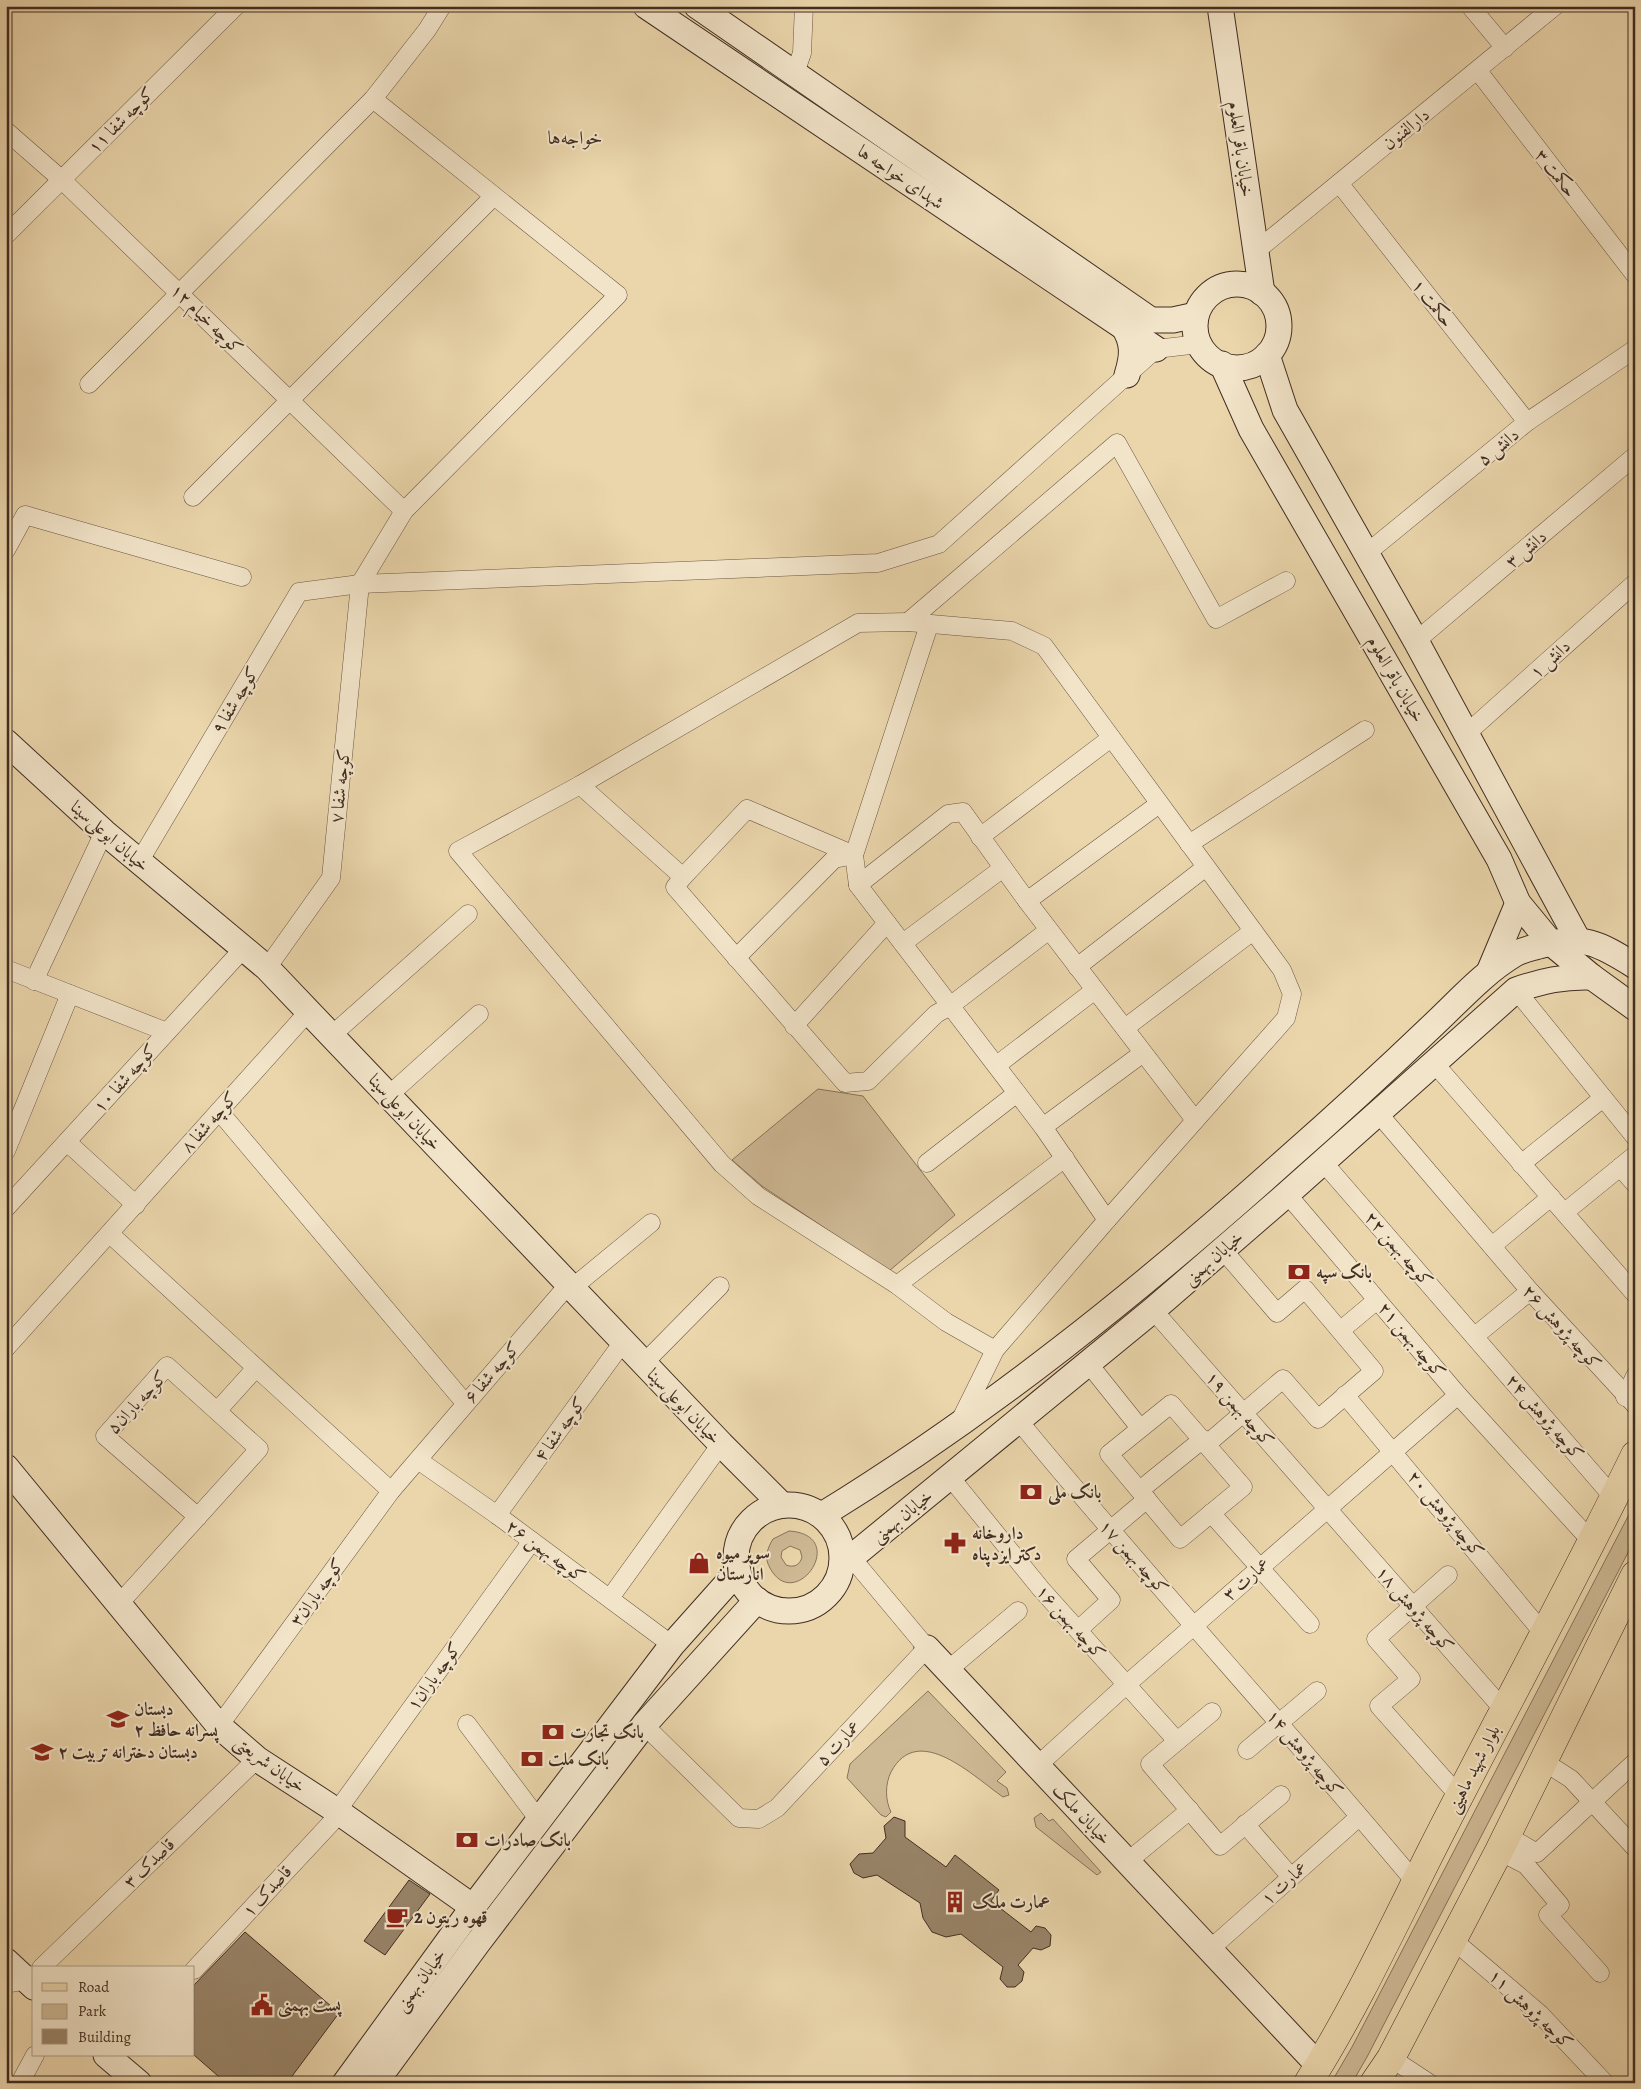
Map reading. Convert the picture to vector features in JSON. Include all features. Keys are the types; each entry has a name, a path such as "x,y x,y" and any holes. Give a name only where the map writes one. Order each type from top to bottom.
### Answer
{"main road":[{"name":"بلوار شهید ماهینی","path":"1314,2074 1357,1999 1503,1709 1592,1542 1635,1455"},
{"path":"1374,2083 1390,2058 1503,1843 1635,1575"}],"street":[{"name":"کوچه شفا ۱۱","path":"6,235 236,6"},
{"path":"89,384 181,294 373,99 427,30 442,6"},
{"name":"شهدای خواجه ها","path":"646,6 1156,349"},
{"name":"شهدای خواجه ها","path":"697,6 1151,320 1173,320 1196,314"},
{"path":"795,73 802,53 804,6"},
{"path":"1470,6 1505,48"},
{"name":"دارالفنون","path":"1256,251 1555,6"},
{"name":"خیابان باقر العلوم","path":"1217,9 1262,292"},
{"name":"حکمت ۳","path":"1478,71 1635,274"},
{"path":"360,584 404,511 618,295 373,99"},
{"name":"کوچه خیام ۱۲","path":"6,131 61,179 404,511"},
{"name":"حکمت ۱","path":"1339,184 1527,422"},
{"path":"193,497 494,196"},
{"path":"1237,284 1250,286 1262,292 1272,303 1277,316 1278,330 1275,344 1267,355 1255,364 1242,368 1222,364 1204,353 1199,344 1195,328 1196,314 1202,302 1211,293 1224,286 1237,284"},
{"path":"1123,326 1131,339 1132,351 1127,375"},
{"path":"360,584 878,563 939,544 1156,349 1199,344"},
{"name":"دانش ۵","path":"1367,553 1527,422 1635,349"},
{"name":"خیابان باقر العلوم","path":"1267,355 1285,410 1416,641 1578,940"},
{"name":"خیابان باقر العلوم","path":"1222,364 1251,429 1499,859 1518,903 1551,943 1592,977 1635,1008"},
{"path":"908,622 1117,443 1216,619 1286,581"},
{"name":"دانش ۳","path":"1416,641 1635,456"},
{"path":"6,550 25,515 242,577"},
{"name":"دانش ۱","path":"1466,734 1635,583"},
{"name":"کوچه شفا ۹","path":"139,862 299,592 360,584"},
{"name":"کوچه شفا ۷","path":"266,968 331,878 360,584"},
{"path":"957,1426 995,1350 1286,1018 1292,994 1282,970 1044,646 1012,631 908,622 858,623 580,785 458,851 722,1164 758,1196 897,1285 946,1322 995,1350"},
{"path":"929,625 854,855 858,885 1018,1093 1107,1220"},
{"path":"1189,844 1365,730"},
{"path":"980,836 1112,738"},
{"name":"خیابان ابوعلی‌سینا","path":"6,742 104,832 266,968 332,1035 570,1287 782,1505"},
{"path":"580,785 683,877"},
{"path":"1027,901 1159,804"},
{"path":"854,855 747,809 675,887 845,1083 868,1081 936,1014 950,1006 1049,930"},
{"path":"858,885 948,814 964,812 1027,901 1195,1120"},
{"path":"34,981 104,832"},
{"path":"736,958 834,859 854,855"},
{"path":"1077,967 1206,867"},
{"path":"903,943 1003,868"},
{"path":"1488,974 1518,903"},
{"path":"332,1035 468,914"},
{"path":"794,1026 887,923"},
{"path":"1125,1028 1253,932"},
{"path":"1578,940 1587,940 1610,950 1635,966"},
{"name":"خیابان بهمنی","path":"822,1515 874,1484 957,1426 1143,1285 1360,1094 1488,974 1516,953 1551,943 1578,940"},
{"name":"کوچه شفا ۱۰","path":"6,1208 243,949"},
{"path":"6,969 167,1032"},
{"name":"خیابان بهمنی","path":"846,1561 1153,1310 1287,1194 1516,990 1539,982 1568,976 1592,977"},
{"path":"997,1066 1095,990"},
{"path":"1516,990 1635,1137"},
{"path":"6,1151 70,994"},
{"name":"کوچه شفا ۸","path":"6,1348 309,1011"},
{"path":"389,1095 480,1014"},
{"path":"1043,1127 1143,1053"},
{"path":"1434,1063 1635,1294"},
{"path":"928,1163 1018,1093"},
{"path":"1521,1164 1603,1098"},
{"path":"220,1111 465,1403"},
{"name":"کوچه پژوهش ۲۶","path":"1378,1113 1530,1292 1630,1401"},
{"path":"67,1142 136,1205"},
{"path":"1565,1212 1635,1155"},
{"path":"897,1285 1065,1158"},
{"name":"کوچه بهمن ۲۲","path":"1323,1162 1475,1336"},
{"path":"1620,1167 1635,1184"},
{"name":"کوچه بهمن ۲۱","path":"1287,1194 1458,1395 1592,1542"},
{"path":"1492,1246 1551,1197"},
{"name":"کوچه شفا ۶","path":"418,1460 465,1403 570,1287 651,1223"},
{"path":"110,1234 255,1369 391,1491"},
{"path":"1078,1630 1111,1600 1076,1560 1143,1495 1283,1379 1318,1419 1374,1371 1305,1289 1277,1313 1223,1250"},
{"path":"644,1363 720,1286"},
{"path":"1475,1336 1530,1292"},
{"path":"1340,1330 1378,1300"},
{"name":"کوچه بهمن ۱۹","path":"1153,1310 1327,1509"},
{"name":"کوچه پژوهش ۲۴","path":"1475,1336 1614,1498"},
{"name":"کوچه شفا ۴","path":"497,1515 623,1342"},
{"path":"1088,1363 1140,1428"},
{"name":"کوچه باران۵","path":"118,1606 198,1517 259,1449 167,1366 105,1436 198,1517"},
{"path":"218,1410 255,1369"},
{"path":"1630,1401 1635,1376"},
{"name":"کوچه پژوهش ۲۰","path":"1345,1395 1393,1450 1544,1634"},
{"name":"عمارت ۳","path":"1037,1766 1195,1624 1458,1395"},
{"path":"1171,1404 1205,1442 1243,1487 1180,1539 1109,1454 1171,1404"},
{"name":"کوچه بهمن ۱۷","path":"1018,1420 1109,1530 1195,1624"},
{"path":"610,1598 721,1444"},
{"name":"کوچه بهمن ۲۶","path":"418,1460 497,1515 672,1645"},
{"name":"کوچه باران۳","path":"219,1726 391,1491 418,1460"},
{"name":"خیابان شریعتی","path":"6,1467 118,1606 219,1726 257,1759 337,1811 473,1907"},
{"name":"کوچه بهمن ۱۶","path":"950,1477 1040,1589 1177,1741"},
{"path":"782,1505 798,1506 822,1515 836,1533 846,1561 828,1593 816,1604 802,1609 786,1611 770,1608 757,1600 748,1592 738,1571 736,1557 738,1542 745,1528 755,1517 768,1509 782,1505"},
{"name":"کوچه پژوهش ۱۸","path":"1327,1509 1503,1709"},
{"path":"1211,1513 1310,1624"},
{"name":"کوچه باران۱","path":"337,1811 532,1541"},
{"name":"خیابان ملک","path":"846,1561 886,1599 927,1648 1209,1950 1314,2074"},
{"name":"خیابان بهمنی","path":"345,2083 473,1907 672,1645 738,1571"},
{"path":"1448,1575 1376,1639 1411,1679 1379,1706 1459,1796"},
{"name":"خیابان بهمنی","path":"375,2083 477,1944 644,1725 757,1600"},
{"path":"948,1670 1018,1611"},
{"name":"کوچه پژوهش ۱۴","path":"1195,1624 1415,1882"},
{"name":"عمارت ۵","path":"644,1725 739,1818 759,1819 777,1808 927,1648"},
{"path":"1247,1750 1317,1691"},
{"path":"1212,1712 1150,1764 1220,1846 1281,1795"},
{"path":"467,1724 539,1820"},
{"name":"قاصدک ۳","path":"42,1966 257,1759"},
{"path":"1543,1761 1571,1778 1635,1848"},
{"path":"1532,1859 1592,1800 1635,1762"},
{"path":"1127,1862 1190,1810"},
{"name":"قاصدک ۱","path":"195,1969 331,1824 337,1811"},
{"name":"عمارت ۱","path":"1209,1950 1359,1817"},
{"path":"1245,1824 1291,1877"},
{"path":"1503,1843 1532,1859 1560,1905 1548,1915 1600,1973"},
{"name":"کوچه پژوهش ۱۱","path":"1453,1940 1540,2014 1605,2083"},
{"path":"6,1961 28,1979"},
{"path":"20,2083 34,2056"},
{"path":"110,2056 139,2083"},
{"path":"1390,2058 1429,2083"}],"green space":[{"path":"818,1089 863,1096 955,1215 889,1271 762,1186 732,1160"},
{"path":"1635,1503 1635,1539 1367,2057 1352,2083 1331,2083 1352,2047"},
{"path":"789,1531 807,1536 816,1545 817,1557 812,1569 803,1578 792,1583 781,1580 770,1568 767,1554 773,1539","holes":["790,1546 800,1550 802,1557 798,1564 794,1566 786,1565 781,1557 782,1551"]},
{"path":"928,1691 1006,1772 997,1781 1007,1788 1009,1795 1003,1797 977,1777 946,1758 931,1752 916,1752 902,1758 891,1772 886,1792 891,1812 886,1817 881,1815 847,1778 850,1764"},
{"path":"1041,1813 1049,1821 1053,1819 1101,1872 1097,1875 1036,1827 1034,1818"}],"building":[{"name":"عمارت ملک","path":"894,1817 905,1821 905,1837 946,1867 955,1855 999,1890 991,1901 1031,1932 1036,1926 1045,1928 1051,1935 1050,1946 1041,1950 1033,1948 1018,1965 1024,1972 1022,1981 1015,1987 1007,1987 1000,1979 1003,1967 961,1934 946,1937 932,1932 923,1918 920,1903 877,1875 863,1878 854,1873 850,1864 859,1854 873,1853 886,1838 884,1826"},
{"name":"قهوه ریتون 2","path":"409,1880 430,1894 385,1955 364,1941"},
{"name":"پست بهمنی","path":"245,1932 339,2013 287,2083 226,2083 195,2056 195,1984"}],"place":[{"name":"بانک سپه","path":"1299,1272"},
{"name":"بانک ملی","path":"1031,1492"},
{"name":"داروخانه دکتر ایزدپناه","path":"955,1543"},
{"name":"سوپر میوه انارستان","path":"699,1563"},
{"name":"دبستان پسرانه حافظ ۲","path":"118,1719"},
{"name":"بانک تجارت","path":"553,1732"},
{"name":"دبستان دخترانه تربیت ۲","path":"42,1752"},
{"name":"بانک ملت","path":"532,1759"},
{"name":"بانک صادرات","path":"467,1840"},
{"name":"عمارت ملک","path":"955,1902"},
{"name":"قهوه ریتون 2","path":"397,1917"},
{"name":"پست بهمنی","path":"262,2005"}],"district":[{"name":"خواجه‌ها","path":"575,138"}]}
